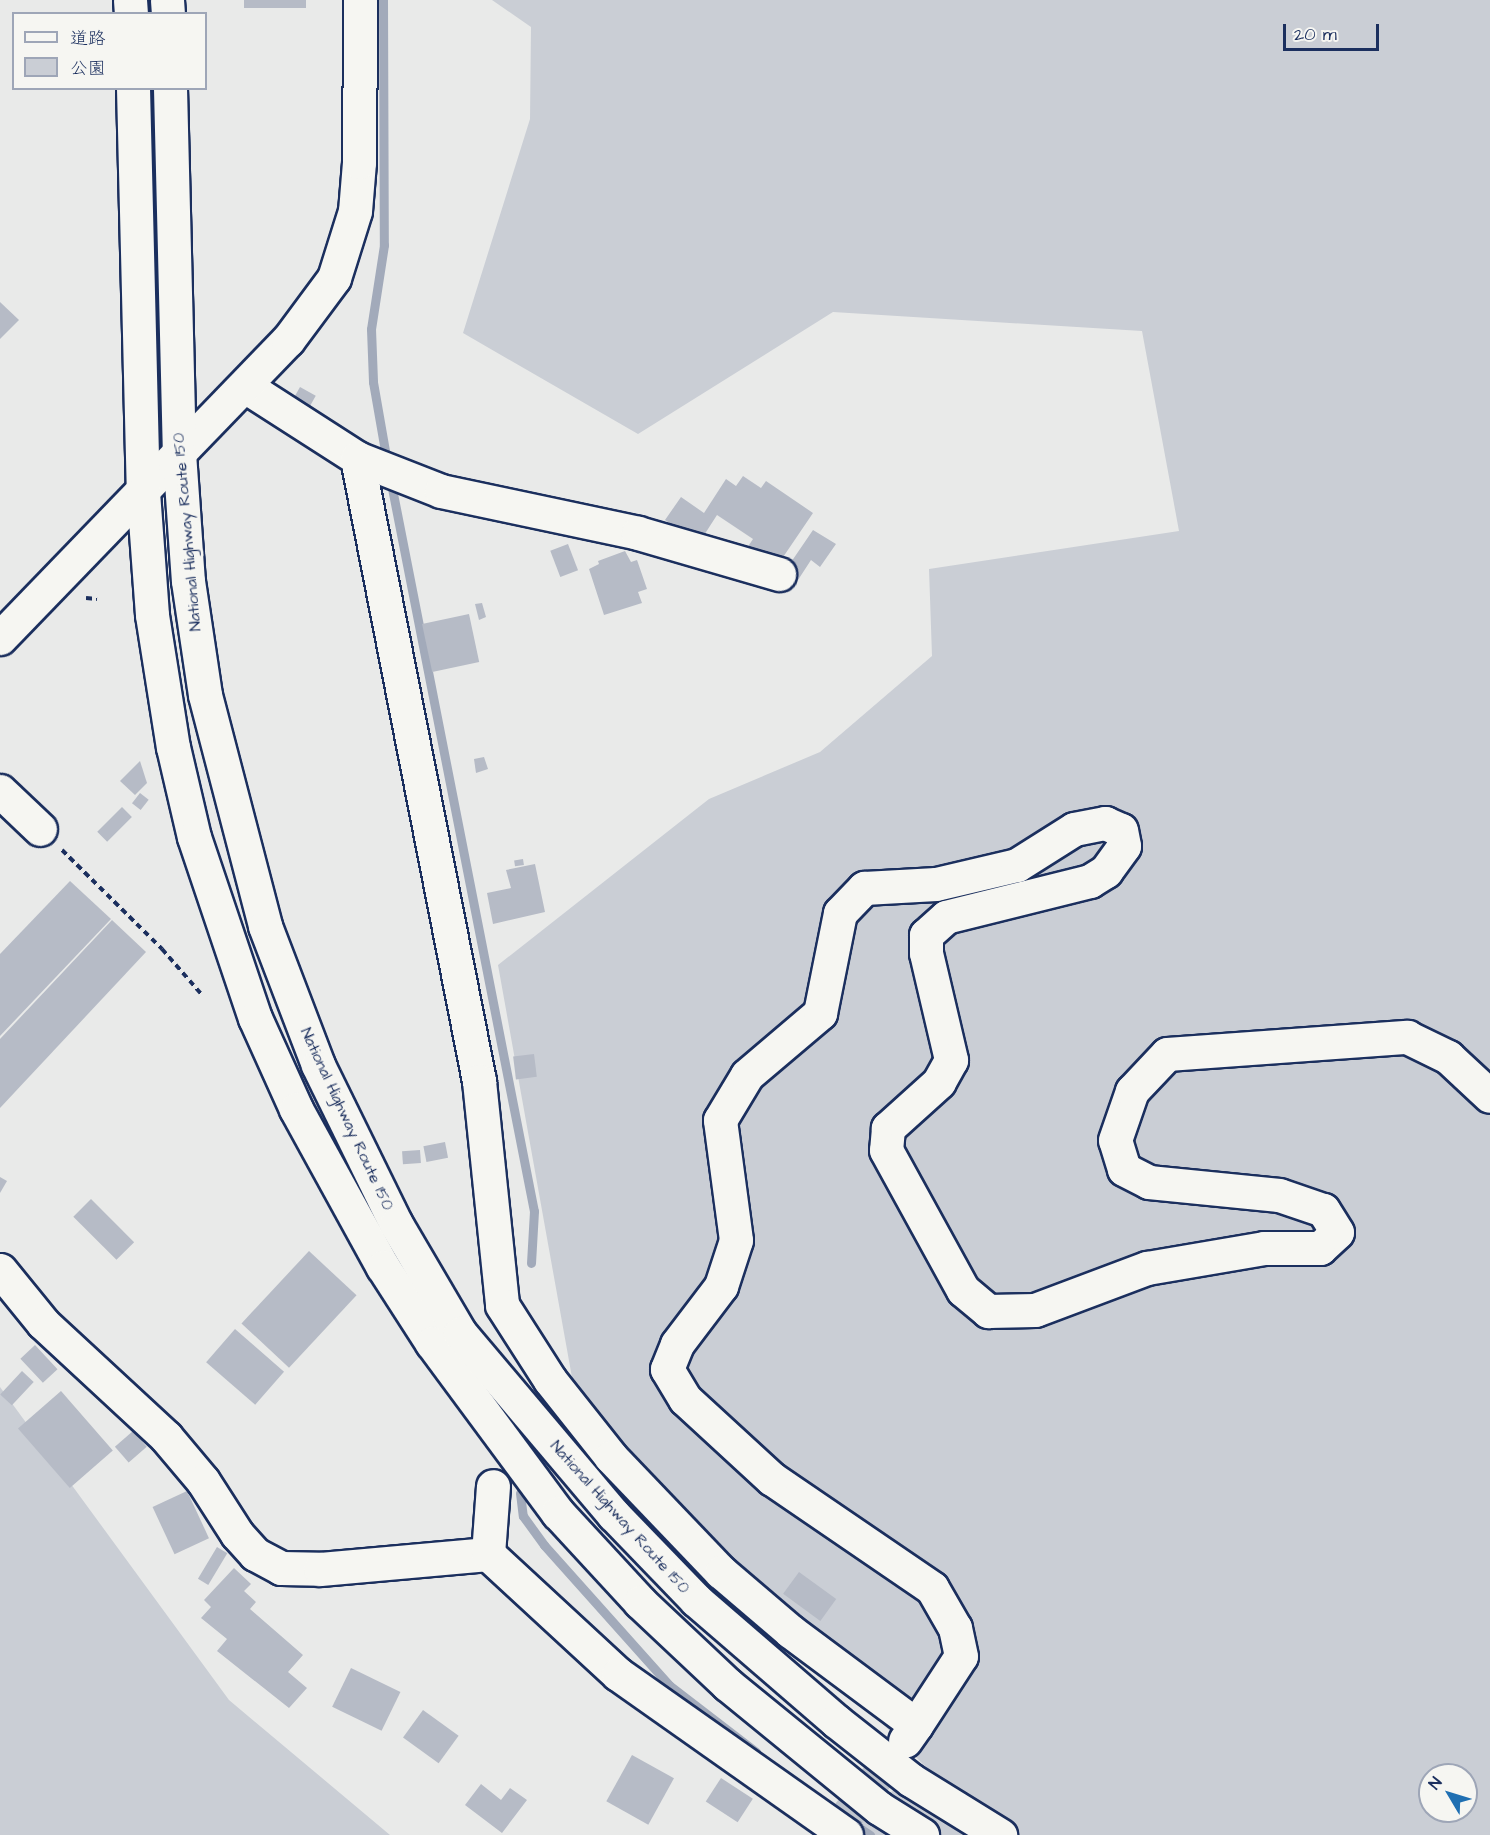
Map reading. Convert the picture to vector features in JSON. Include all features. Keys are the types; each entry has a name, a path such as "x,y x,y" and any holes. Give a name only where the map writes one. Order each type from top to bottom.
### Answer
{"main road":[{"path":"0,638 245,386 312,312 334,278 347,246 359,162 360,0"},
{"name":"National Highway Route 150","path":"133,90 143,492 152,615 173,747 194,837 255,1018 296,1109 382,1267 485,1419 558,1513 640,1602 804,1749 879,1808 922,1835"},
{"name":"National Highway Route 150","path":"170,90 179,453 188,581 205,695 265,926 318,1065 396,1224 460,1333 614,1515 696,1600 769,1666 902,1772 1000,1835"},
{"path":"245,386 357,458 441,491 638,533 779,574"},
{"path":"357,458 479,1081 502,1305 580,1422 721,1572 911,1733 961,1656 955,1628 932,1588 772,1479 685,1399 667,1369 677,1344 721,1287 736,1240 720,1120 747,1075 820,1013 840,914 864,888 936,884 1017,865 1074,829 1105,823 1121,830 1124,846 1106,871 1090,882 946,917 926,935 926,953 951,1060 939,1082 888,1128 886,1150 963,1290 987,1311 1035,1310 1147,1268 1264,1248 1320,1248 1337,1232 1323,1210 1279,1194 1149,1182 1124,1169 1116,1140 1132,1091 1167,1054 1407,1037 1448,1057 1490,1096"},
{"path":"0,791 40,829"},
{"path":"0,1270 43,1323 166,1437 255,1554 281,1568 320,1569 488,1554 546,1611 618,1674 846,1835"},
{"path":"488,1554 493,1486"}],"path":[{"path":"40,829 162,949 203,996"}],"green space":[{"path":"492,0 1490,0 1490,1835 994,1835 580,1422 498,965 709,799 820,752 932,656 929,569 1179,531 1142,331 833,312 638,434 463,333 530,119 531,27"},
{"path":"0,1387 229,1700 390,1835 0,1835"},
{"path":"911,1780 980,1835 819,1835"}],"building":[{"path":"244,0 306,0 306,8 244,8"},
{"path":"0,302 19,320 0,339"},
{"path":"300,387 316,396 309,407 294,398"},
{"path":"743,476 761,488 766,481 813,513 775,569 745,551 753,539 717,515 699,543 665,520 681,497 704,513 726,479 736,486"},
{"path":"813,530 836,544 820,567 811,560 798,580 785,571"},
{"path":"568,544 578,570 560,577 550,551"},
{"path":"625,551 631,562 637,560 647,589 638,592 642,603 604,615 589,569 599,564 598,561"},
{"path":"482,603 486,617 479,620 475,604"},
{"path":"469,614 479,662 432,672 422,624"},
{"path":"484,757 488,769 476,773 474,759"},
{"path":"140,761 147,783 135,795 120,781"},
{"path":"140,793 149,800 141,810 132,803"},
{"path":"122,807 132,817 107,842 97,832"},
{"path":"523,859 524,865 515,866 514,860"},
{"path":"535,864 545,912 493,924 487,893 511,888 506,870"},
{"path":"70,881 111,919 0,1036 0,954"},
{"path":"112,920 146,952 0,1108 0,1039"},
{"path":"534,1054 537,1077 516,1079 513,1057"},
{"path":"445,1142 448,1158 426,1162 423,1146"},
{"path":"420,1150 421,1163 403,1164 402,1151"},
{"path":"0,1177 7,1181 0,1193"},
{"path":"91,1199 134,1242 116,1260 73,1217"},
{"path":"309,1251 357,1295 289,1368 241,1323"},
{"path":"235,1329 284,1372 255,1405 206,1362"},
{"path":"35,1345 58,1369 43,1383 20,1359"},
{"path":"22,1371 34,1382 12,1405 0,1394"},
{"path":"61,1391 113,1451 70,1488 18,1428"},
{"path":"133,1431 147,1447 129,1463 115,1447"},
{"path":"187,1491 209,1538 175,1554 153,1507"},
{"path":"217,1547 227,1553 208,1585 198,1579"},
{"path":"234,1568 251,1584 244,1591 256,1602 250,1609 303,1655 288,1672 307,1688 289,1708 217,1651 227,1639 201,1618 211,1607 204,1600"},
{"path":"799,1572 836,1599 820,1621 783,1594"},
{"path":"351,1668 400,1692 382,1731 332,1707"},
{"path":"423,1710 459,1736 439,1763 403,1738"},
{"path":"632,1755 674,1778 648,1825 606,1801"},
{"path":"721,1778 753,1799 738,1822 706,1801"},
{"path":"481,1784 501,1800 510,1788 527,1800 502,1833 465,1805"}],"waterway":[{"path":"383,0 384,245 371,329 373,382 387,462"},
{"path":"390,478 534,1211 531,1263"},
{"path":"520,1493 523,1516 544,1545 669,1685 756,1752"},
{"path":"852,1823 870,1835"}],"tunnel":[{"path":"837,1828 905,1741"}]}
